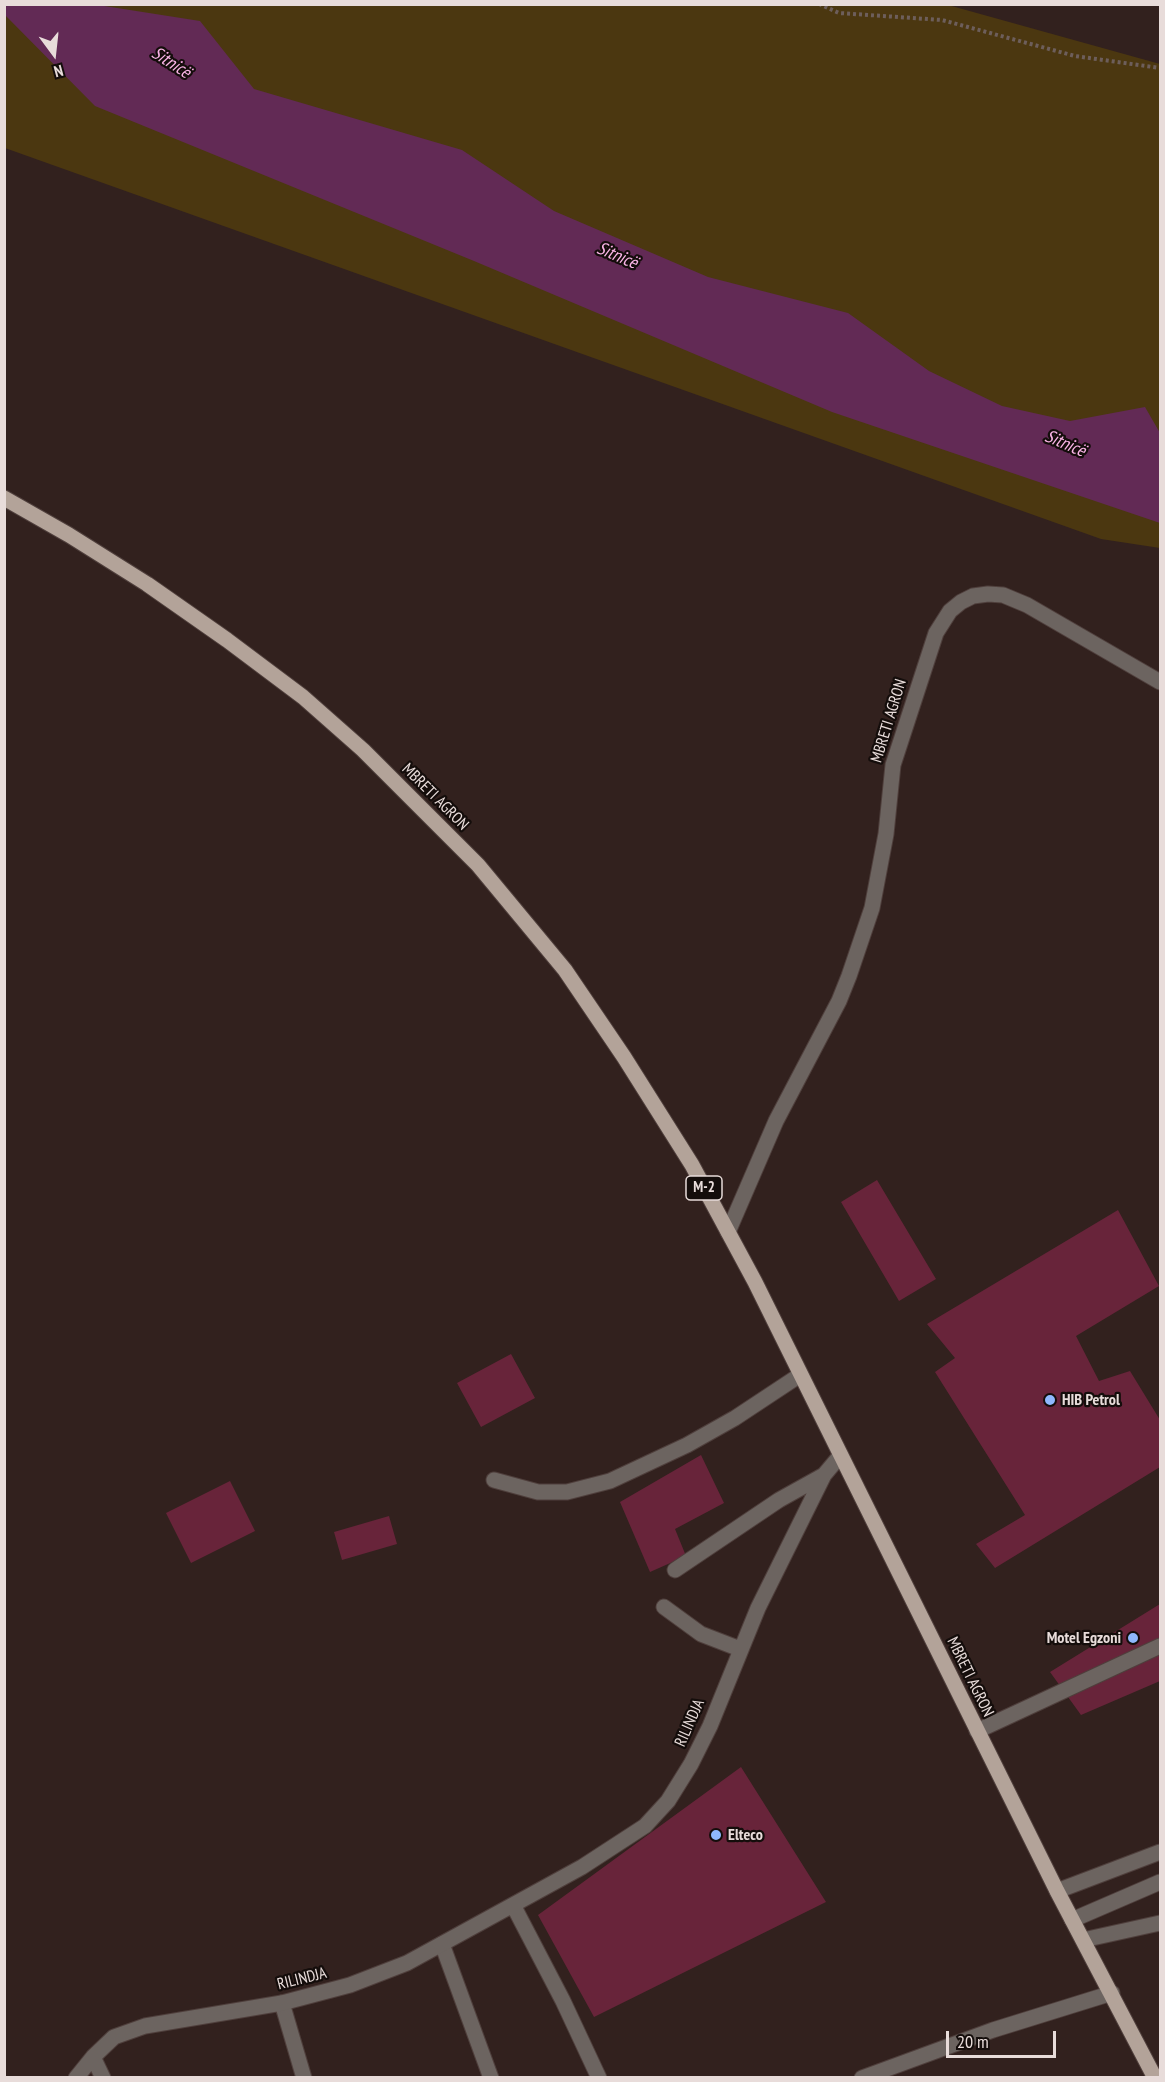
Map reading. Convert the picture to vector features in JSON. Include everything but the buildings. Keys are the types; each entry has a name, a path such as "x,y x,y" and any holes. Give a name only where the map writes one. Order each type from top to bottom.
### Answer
{"main road":[{"name":"MBRETI AGRON","path":"4,498 147,584 303,697 363,750 478,865 565,970 624,1057 692,1165 755,1282 1057,1891 1155,2078"}],"street":[{"name":"MBRETI AGRON","path":"728,1232 776,1121 849,976 872,908 886,834 893,765 936,633 950,611 973,596 1003,595 1027,605 1161,682"},
{"path":"494,1480 538,1492 567,1492 610,1481 687,1445 735,1418 800,1375"},
{"name":"RILINDJA","path":"76,2078 93,2057 114,2037 145,2026 282,2003 350,1985 407,1963 582,1867 645,1826 668,1801 691,1764 710,1726 758,1608 824,1475 840,1456"},
{"name":"RILINDJA","path":"675,1570 779,1500 824,1475"},
{"path":"664,1607 701,1634 740,1649"},
{"path":"977,1731 1161,1646"},
{"path":"1057,1891 1161,1852"},
{"path":"1072,1920 1161,1882"},
{"path":"513,1905 563,2001 599,2078"},
{"path":"1083,1940 1161,1923"},
{"path":"442,1944 491,2078"},
{"path":"862,2078 993,2030 1112,1993"},
{"path":"282,2003 304,2078"},
{"path":"93,2057 103,2078"}],"path":[{"path":"819,4 839,13 942,21 1075,56 1161,68"}],"shaded area":[{"path":"5,5 948,5 1160,64 1160,548 1101,539 5,148"}],"water":[{"name":"Sitnicë","path":"4,5 98,5 200,21 254,89 462,150 554,211 708,277 848,313 929,371 1002,406 1070,421 1145,407 1160,433 1160,523 832,412 474,261 95,106 5,15"}],"place":[{"name":"HIB Petrol","path":"1050,1400"},
{"name":"Motel Egzoni","path":"1133,1638"},
{"name":"Elteco","path":"716,1835"}]}
